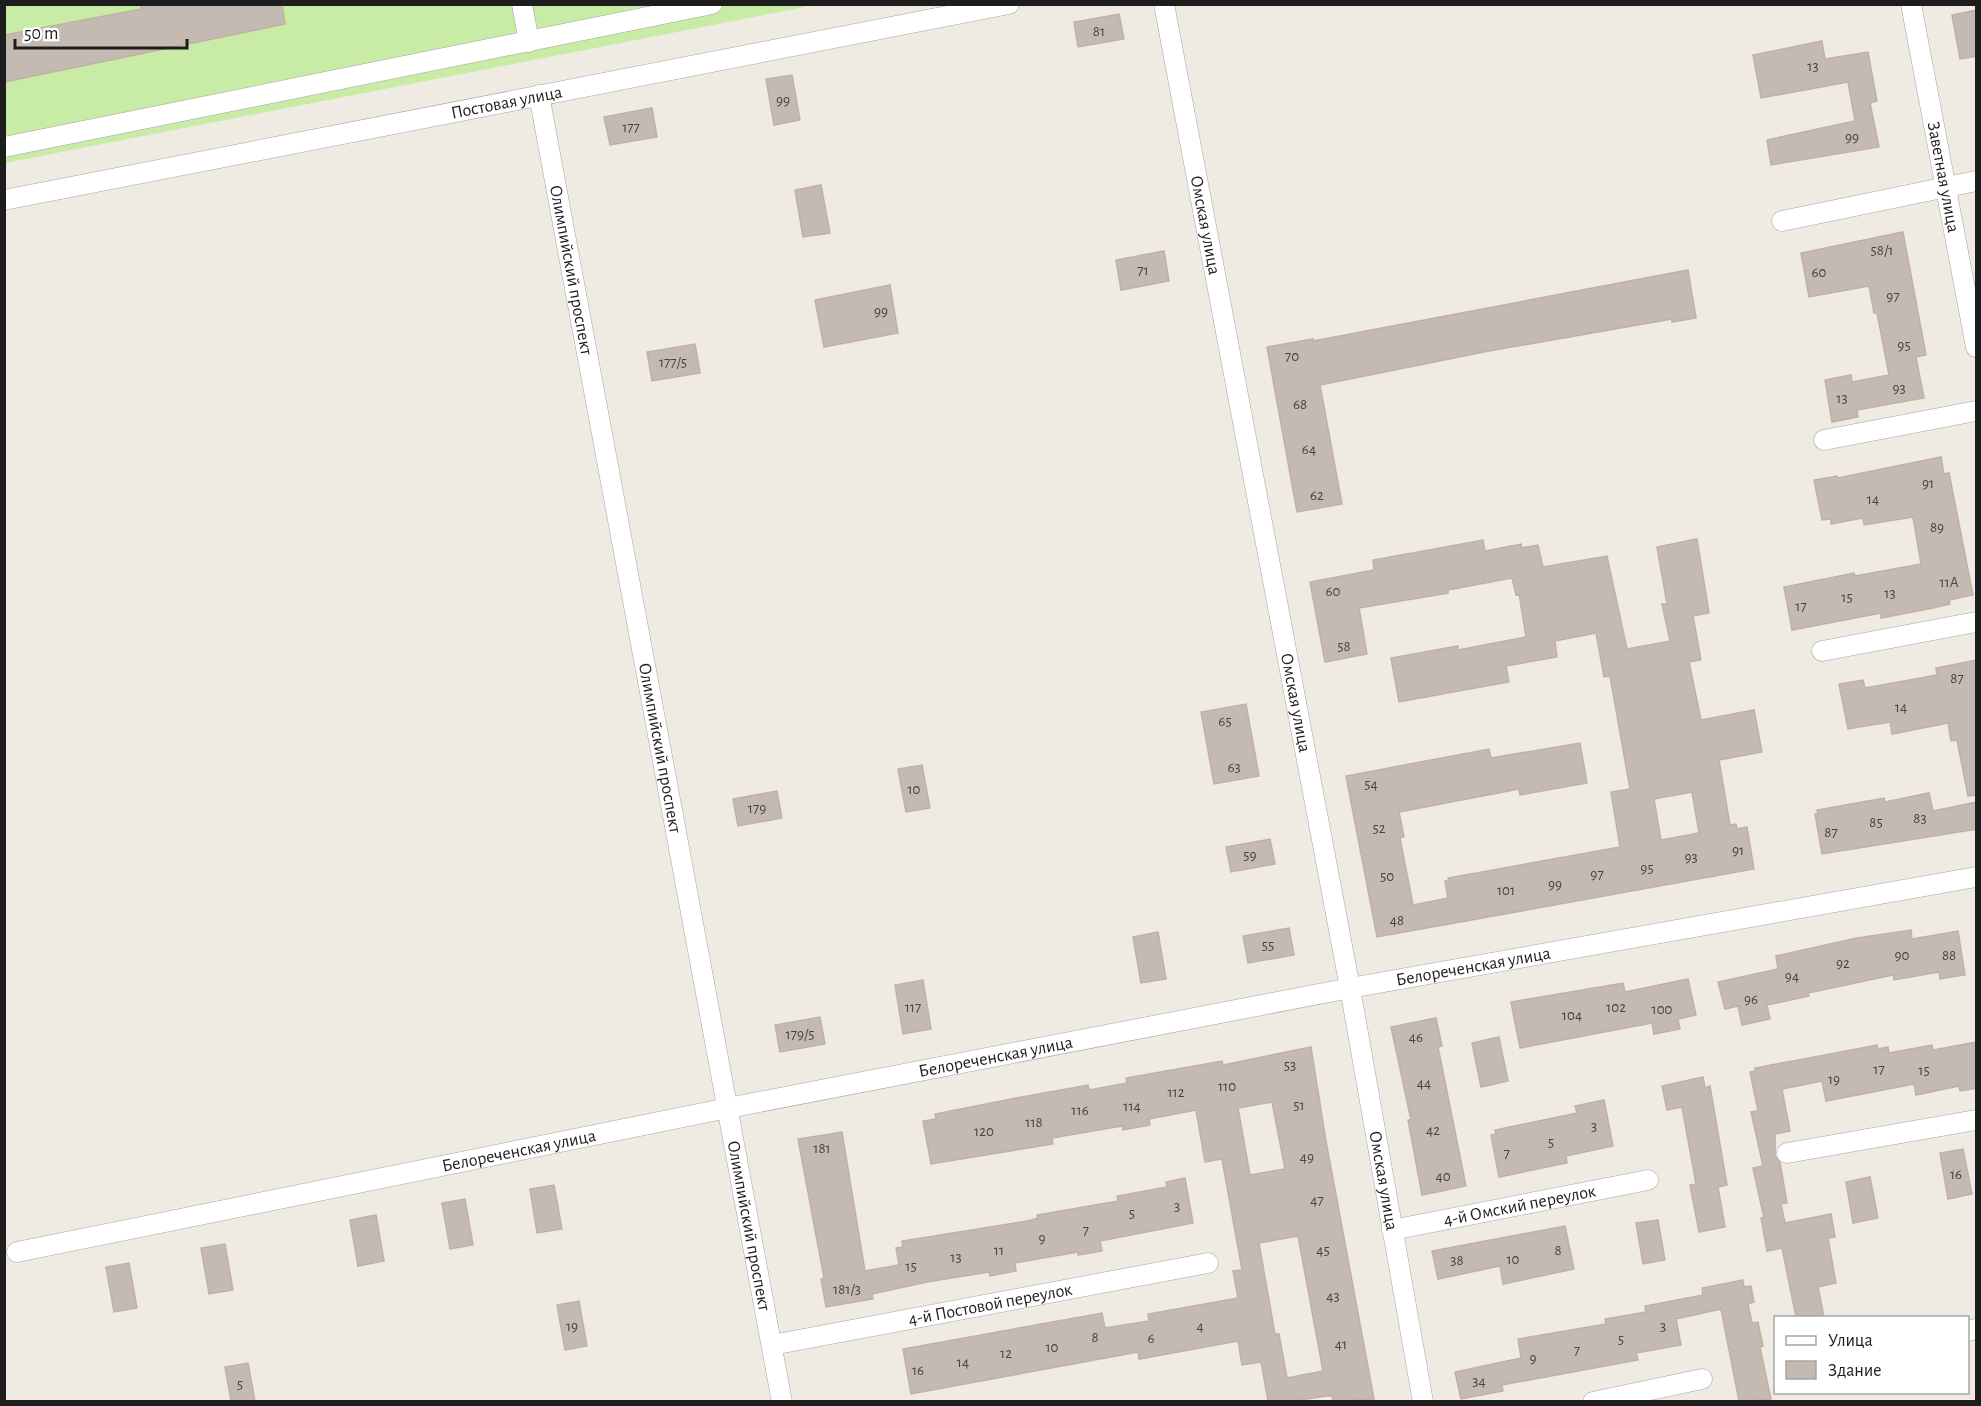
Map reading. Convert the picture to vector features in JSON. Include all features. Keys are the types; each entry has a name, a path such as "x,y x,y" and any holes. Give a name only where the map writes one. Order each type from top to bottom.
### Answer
{"street":[{"path":"522,4 529,42"},
{"path":"4,147 712,4"},
{"name":"Постовая улица","path":"4,200 1009,4"},
{"name":"Омская улица","path":"1164,4 1350,988 1423,1401"},
{"name":"Заветная улица","path":"1911,4 1977,347"},
{"name":"Олимпийский проспект","path":"539,95 782,1401"},
{"path":"1782,221 1977,181"},
{"path":"1824,440 1977,411"},
{"path":"1822,651 1977,622"},
{"name":"Белореченская улица","path":"18,1251 728,1108 1350,988 1977,877"},
{"path":"1787,1153 1977,1120"},
{"name":"4-й Омский переулок","path":"1392,1230 1648,1180"},
{"name":"4-й Постовой переулок","path":"772,1344 1209,1263"},
{"path":"1593,1401 1702,1379"}],"green space":[{"path":"5,5 815,5 5,163"}],"building":[{"path":"150,4 282,4 285,24 4,82 4,35 141,9 141,6"},
{"path":"1977,10 1977,56 1960,59 1952,15"},
{"path":"1119,14 1124,39 1078,47 1074,22"},
{"path":"1822,41 1825,59 1868,52 1877,101 1870,103 1879,147 1771,165 1767,140 1855,121 1848,82 1761,98 1753,55"},
{"path":"792,75 800,120 774,125 766,79"},
{"path":"652,108 657,137 610,145 604,117"},
{"path":"821,185 830,233 803,237 795,190"},
{"path":"1903,232 1926,355 1916,357 1924,398 1857,410 1858,417 1832,422 1825,380 1851,375 1852,382 1889,375 1877,313 1874,313 1869,286 1809,297 1801,253"},
{"path":"1164,251 1169,281 1121,290 1116,260"},
{"path":"1688,270 1696,318 1672,322 1672,319 1489,351 1320,385 1342,504 1297,512 1267,347 1313,339 1313,341"},
{"path":"890,285 898,333 824,347 815,300"},
{"path":"695,344 700,373 652,381 647,352"},
{"path":"1941,457 1944,474 1949,473 1973,595 1949,600 1950,604 1933,608 1881,618 1881,613 1792,630 1784,587 1854,573 1855,576 1921,564 1913,517 1864,525 1863,518 1831,524 1831,519 1822,520 1814,480 1837,476 1838,478"},
{"path":"1697,539 1709,613 1693,616 1701,660 1689,662 1701,720 1754,710 1762,752 1719,760 1730,825 1736,824 1737,829 1747,827 1754,869 1377,937 1346,776 1489,749 1491,758 1580,743 1587,783 1520,795 1519,789 1399,812 1404,837 1400,838 1413,905 1448,898 1445,881 1449,881 1448,878 1620,847 1611,792 1630,789 1610,676 1604,677 1596,633 1555,641 1557,657 1506,666 1509,682 1399,702 1391,658 1458,646 1458,650 1526,637 1519,594 1516,595 1512,578 1448,590 1448,593 1359,608 1367,654 1325,662 1310,582 1374,570 1373,560 1483,540 1485,551 1521,544 1522,548 1538,545 1543,567 1607,556 1627,649 1670,641 1662,604 1667,604 1657,547","holes":["1692,792 1699,833 1661,840 1654,799"]},
{"path":"1977,660 1977,795 1968,796 1957,740 1951,741 1948,723 1892,734 1890,722 1848,729 1839,684 1863,680 1865,688 1937,675 1936,668"},
{"path":"1246,704 1259,776 1214,784 1201,712"},
{"path":"922,765 930,808 906,812 898,769"},
{"path":"777,791 782,818 738,826 733,799"},
{"path":"1929,793 1933,811 1977,802 1977,829 1822,854 1815,814 1818,814 1817,810 1884,798 1885,802"},
{"path":"1270,839 1275,864 1231,872 1226,847"},
{"path":"1289,928 1294,955 1248,963 1243,936"},
{"path":"1911,930 1912,939 1958,931 1965,975 1940,979 1939,972 1894,980 1893,975 1808,993 1809,996 1767,1005 1770,1019 1742,1025 1738,1006 1725,1009 1718,982 1778,969 1776,956 1857,938"},
{"path":"1158,932 1166,979 1141,983 1133,937"},
{"path":"1688,979 1696,1015 1678,1019 1680,1029 1654,1034 1652,1023 1520,1048 1511,1002 1623,983 1625,992"},
{"path":"923,980 931,1029 903,1034 895,985"},
{"path":"820,1017 825,1044 780,1052 775,1025"},
{"path":"1436,1018 1442,1046 1438,1047 1466,1186 1422,1195 1408,1120 1411,1120 1391,1027"},
{"path":"1499,1037 1508,1081 1481,1087 1472,1043"},
{"path":"1977,1042 1977,1088 1960,1091 1959,1086 1916,1095 1914,1084 1826,1101 1822,1081 1782,1089 1790,1131 1775,1134 1775,1156 1780,1162 1787,1203 1781,1204 1785,1223 1831,1214 1835,1237 1828,1238 1836,1283 1818,1287 1824,1316 1796,1316 1782,1248 1767,1251 1761,1218 1764,1218 1753,1168 1763,1166 1751,1112 1758,1111 1750,1072 1755,1071 1755,1068 1877,1045 1878,1049 1888,1047 1889,1053 1932,1045 1933,1050"},
{"path":"1311,1047 1374,1399 1333,1401 1332,1396 1327,1396 1293,1401 1268,1401 1261,1362 1242,1365 1238,1341 1139,1359 1138,1352 911,1394 903,1349 1102,1313 1105,1328 1149,1321 1148,1314 1238,1298 1233,1271 1242,1270 1222,1159 1205,1162 1196,1110 1149,1119 1150,1125 1123,1130 1122,1126 1052,1138 1053,1144 931,1164 923,1121 936,1119 935,1114 1016,1098 1088,1085 1089,1090 1127,1083 1126,1078 1222,1061 1223,1065","holes":["1272,1102 1285,1169 1250,1175 1238,1108","1298,1236 1323,1371 1287,1378 1279,1334 1275,1334 1259,1243"]},
{"path":"1703,1077 1705,1088 1710,1086 1727,1185 1718,1187 1725,1227 1699,1232 1690,1185 1696,1184 1682,1107 1667,1110 1662,1086"},
{"path":"1604,1100 1613,1146 1566,1156 1567,1163 1499,1177 1491,1135 1496,1134 1495,1130 1577,1113 1575,1106"},
{"path":"842,1132 865,1271 899,1265 896,1248 903,1247 902,1241 1027,1221 1038,1218 1037,1215 1118,1201 1117,1196 1167,1187 1166,1182 1185,1178 1193,1223 1100,1241 1102,1251 1078,1255 1078,1252 1015,1263 1016,1271 990,1276 989,1272 927,1282 872,1294 873,1299 826,1307 821,1279 824,1278 798,1139"},
{"path":"1963,1149 1972,1194 1948,1199 1940,1153"},
{"path":"1870,1177 1878,1218 1853,1223 1846,1182"},
{"path":"554,1185 562,1229 537,1233 530,1189"},
{"path":"465,1199 473,1245 450,1249 442,1203"},
{"path":"376,1215 384,1261 358,1266 350,1220"},
{"path":"1658,1220 1665,1260 1643,1264 1636,1223"},
{"path":"1565,1226 1574,1269 1503,1284 1500,1266 1438,1279 1432,1251"},
{"path":"225,1244 233,1290 209,1294 201,1248"},
{"path":"129,1263 137,1308 114,1312 106,1267"},
{"path":"1743,1280 1744,1287 1751,1286 1754,1302 1748,1304 1752,1323 1758,1322 1763,1346 1760,1347 1771,1399 1739,1401 1721,1309 1676,1319 1681,1345 1636,1353 1638,1360 1502,1385 1503,1391 1461,1399 1455,1372 1521,1358 1518,1339 1606,1324 1605,1319 1646,1312 1645,1306 1703,1295 1702,1288"},
{"path":"579,1301 587,1346 565,1350 557,1305"},
{"path":"248,1363 255,1401 231,1401 225,1367"}]}
